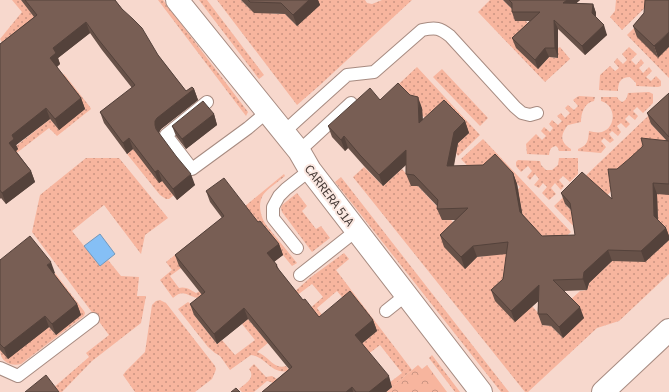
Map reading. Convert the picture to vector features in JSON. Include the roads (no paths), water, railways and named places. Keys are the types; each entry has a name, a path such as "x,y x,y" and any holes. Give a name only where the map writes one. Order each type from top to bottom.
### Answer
{"street":[{"name":"CARRERA 51A","path":"178,0 284,132 310,170 481,392"},
{"path":"603,392 669,330"}],"lane":[{"path":"284,132 346,75 374,72 422,30 432,28 442,30 450,36 522,113 530,116 537,112"},
{"path":"206,102 166,135 192,169 268,112"},
{"path":"298,151 312,140 351,103"},
{"path":"297,248 273,218 273,207 279,196 286,189 310,170"},
{"path":"300,274 357,230"},
{"path":"386,311 406,295"},
{"path":"0,368 18,376 93,319"}],"water":[{"path":"100,234 115,254 100,266 84,246"}]}
